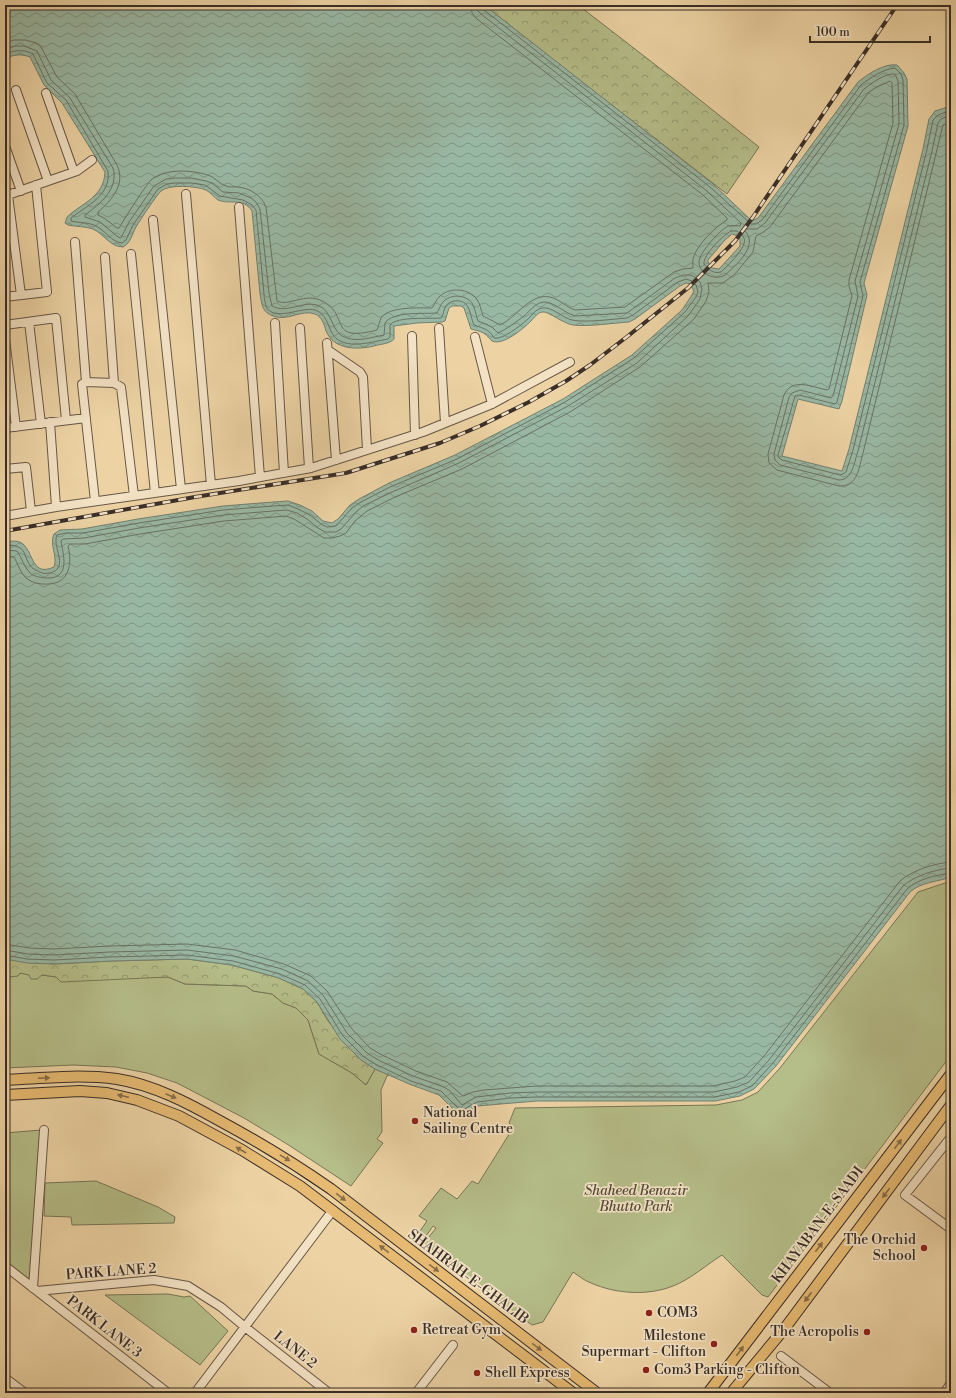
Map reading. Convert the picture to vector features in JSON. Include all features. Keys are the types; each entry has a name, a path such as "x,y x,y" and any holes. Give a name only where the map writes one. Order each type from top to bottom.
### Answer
{"main road":[{"name":"KHAYABAN-E-SAADI","path":"708,1393 951,1074"},
{"path":"5,1080 83,1076 117,1079 147,1086 194,1106 250,1137 308,1173 308,1179 306,1183 298,1185 242,1150 179,1116 137,1100 107,1093 80,1091 5,1095"},
{"path":"732,1393 785,1328 951,1105"},
{"name":"SHAHRAH-E-GHALIB","path":"308,1173 597,1393"},
{"path":"314,1196 315,1187 322,1183"},
{"name":"SHAHRAH-E-GHALIB","path":"298,1185 573,1393"}],"street":[{"path":"16,90 48,181"},
{"path":"46,93 74,172"},
{"path":"5,146 21,191"},
{"path":"21,295 6,195 74,172 92,160"},
{"path":"5,297 47,292 36,185"},
{"path":"186,194 211,485"},
{"path":"239,207 260,477"},
{"path":"154,220 181,489"},
{"path":"75,242 86,382"},
{"path":"131,254 155,493"},
{"path":"105,257 114,383"},
{"path":"5,324 56,318 66,420"},
{"path":"29,322 41,424"},
{"path":"275,323 284,473"},
{"path":"300,328 309,468"},
{"path":"439,328 445,423"},
{"path":"412,336 415,435"},
{"path":"474,337 492,404"},
{"path":"5,339 16,427"},
{"path":"336,460 327,346 360,372 363,377 367,450"},
{"path":"5,516 95,501 211,485 309,468 415,435 492,404 570,362"},
{"path":"95,501 82,384 86,382 114,383 121,387 134,496"},
{"path":"5,428 86,418"},
{"path":"50,422 56,507"},
{"path":"5,469 26,467 31,511"},
{"path":"35,1289 44,1130"},
{"path":"951,1136 905,1195 951,1228"},
{"path":"195,1393 333,1210"},
{"name":"PARK LANE 3","path":"5,1266 168,1393"},
{"name":"PARK LANE 2","path":"35,1289 154,1280 161,1281 188,1286 221,1306 245,1327"},
{"name":"LANE 2","path":"245,1327 329,1393"},
{"path":"416,1393 453,1345"},
{"path":"781,1356 830,1393"},
{"path":"5,1378 26,1393"},
{"path":"944,1393 951,1383"}],"green space":[{"path":"484,5 578,5 759,147 727,194"},
{"name":"Shaheed Benazir Bhutto Park","path":"951,881 951,1055 768,1297 762,1295 722,1255 680,1283 653,1291 632,1292 611,1290 589,1282 573,1272 543,1322 532,1325 424,1243 436,1228 433,1226 426,1236 420,1231 427,1221 419,1216 441,1188 457,1199 472,1181 478,1184 513,1128 509,1123 515,1108 716,1105 742,1100 758,1092 780,1068 918,892"},
{"path":"5,959 54,964 187,959 232,965 279,978 303,989 317,1002 328,1021 361,1060 375,1069 366,1085 352,1073 319,1054 308,1020 296,1008 283,1003 272,994 253,991 246,986 185,984 168,977 61,982 56,977 42,975 37,979 31,979 29,975 20,973 18,976 10,977 5,970"},
{"path":"5,970 7,972 57,977 168,977 185,984 246,986 253,991 272,994 283,1003 296,1008 308,1020 319,1054 352,1073 366,1085 375,1069 390,1075 387,1076 381,1090 382,1132 377,1139 383,1143 351,1186 244,1118 177,1083 147,1073 116,1067 73,1065 5,1068"},
{"path":"41,1130 31,1286 5,1266 5,1133"},
{"path":"96,1181 158,1207 175,1217 174,1223 72,1225 71,1217 44,1216 45,1183"},
{"path":"168,1294 184,1297 190,1296 228,1331 200,1365 105,1295"}],"water":[{"path":"5,5 484,5 713,184 752,221 758,218 858,82 882,67 897,65 907,79 908,126 864,283 867,295 842,401 839,409 798,399 782,456 842,471 849,449 923,149 929,119 935,111 951,106 951,877 924,884 910,892 776,1066 754,1089 740,1096 715,1101 537,1101 477,1106 463,1115 457,1113 439,1095 375,1069 361,1060 340,1039 317,1002 303,989 279,978 232,965 187,959 54,964 27,963 5,959 5,542 15,541 23,544 27,548 37,567 47,569 54,567 55,559 52,542 54,534 60,530 82,529 223,506 288,501 312,511 323,521 332,523 338,519 350,505 359,499 389,483 455,455 563,399 632,355 682,310 694,291 690,284 686,283 629,322 573,325 549,313 541,312 513,336 497,342 492,341 483,333 471,329 464,308 461,306 452,306 449,308 445,321 394,326 394,339 387,343 360,348 340,345 334,342 326,331 321,319 315,314 304,313 284,318 273,316 265,310 262,305 260,294 252,211 244,204 218,200 206,190 196,187 170,187 161,191 136,227 130,241 123,247 114,245 93,229 68,225 65,223 67,217 91,199 101,188 104,181 105,172 62,103 44,85 30,57 18,55 5,59","holes":["732,234 740,239 740,246 719,269 712,268 708,260 725,240"]}],"railway":[{"path":"5,531 195,497 346,473 440,443 480,426 529,402 566,381 590,365 688,288 735,241 753,217 897,5"}],"place":[{"name":"National Sailing Centre","path":"415,1121"},
{"name":"The Orchid School","path":"924,1248"},
{"name":"COM3","path":"649,1313"},
{"name":"Retreat Gym","path":"414,1330"},
{"name":"The Acropolis","path":"867,1332"},
{"name":"Milestone Supermart - Clifton","path":"714,1344"},
{"name":"Com3 Parking - Clifton","path":"646,1370"},
{"name":"Shell Express","path":"477,1373"}]}
